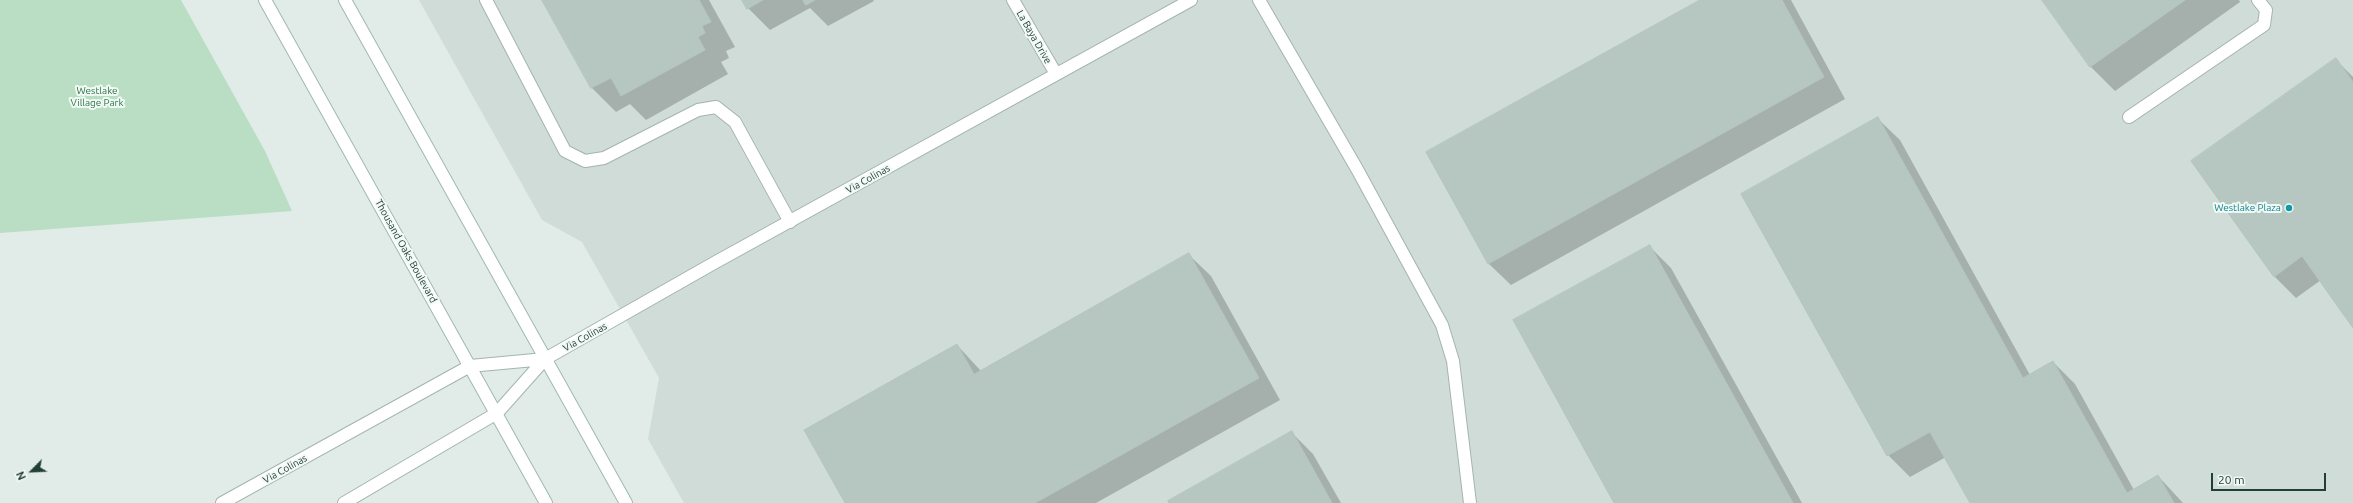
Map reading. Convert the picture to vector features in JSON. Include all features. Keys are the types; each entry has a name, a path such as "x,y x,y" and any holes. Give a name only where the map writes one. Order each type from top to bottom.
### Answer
{"street":[{"name":"Thousand Oaks Boulevard","path":"265,0 546,503"},
{"path":"346,0 626,503"},
{"path":"486,0 565,151 585,160 604,158 698,110 716,107 735,122 790,222"},
{"name":"La Baya Drive","path":"1013,0 1056,74"},
{"name":"Via Colinas","path":"344,503 497,413 545,359 714,263 1191,0"},
{"path":"1259,0 1357,169 1442,325 1453,361 1470,503"},
{"path":"2129,117 2264,25 2266,10 2258,0"},
{"name":"Via Colinas","path":"222,503 470,366 545,359"}],"shaded area":[{"path":"419,0 2353,0 2353,503 684,503 648,439 659,378 582,242 542,220"}],"green space":[{"name":"Westlake Village Park","path":"0,0 181,0 265,151 292,211 0,233"}],"building":[{"path":"542,0 699,0 711,22 702,26 705,33 698,37 705,50 621,96 611,78 591,88"},
{"path":"742,0 763,0 747,9"},
{"path":"803,0 815,0 806,5"},
{"path":"1700,0 1782,0 1824,77 1488,264 1426,152"},
{"path":"2042,0 2185,0 2090,67"},
{"name":"Westlake Plaza","path":"2336,58 2353,82 2353,328 2302,256 2274,277 2191,161"},
{"path":"1878,117 2023,378 2053,361 2127,493 2158,475 2174,503 1970,503 1930,432 1887,456 1741,194"},
{"path":"1650,245 1793,503 1614,503 1513,320"},
{"path":"1189,253 1259,378 1035,503 845,503 804,430 957,344 974,374"},
{"path":"1292,431 1332,503 1169,503 1168,501"}],"place":[{"name":"Westlake Plaza","path":"2289,208"}]}
